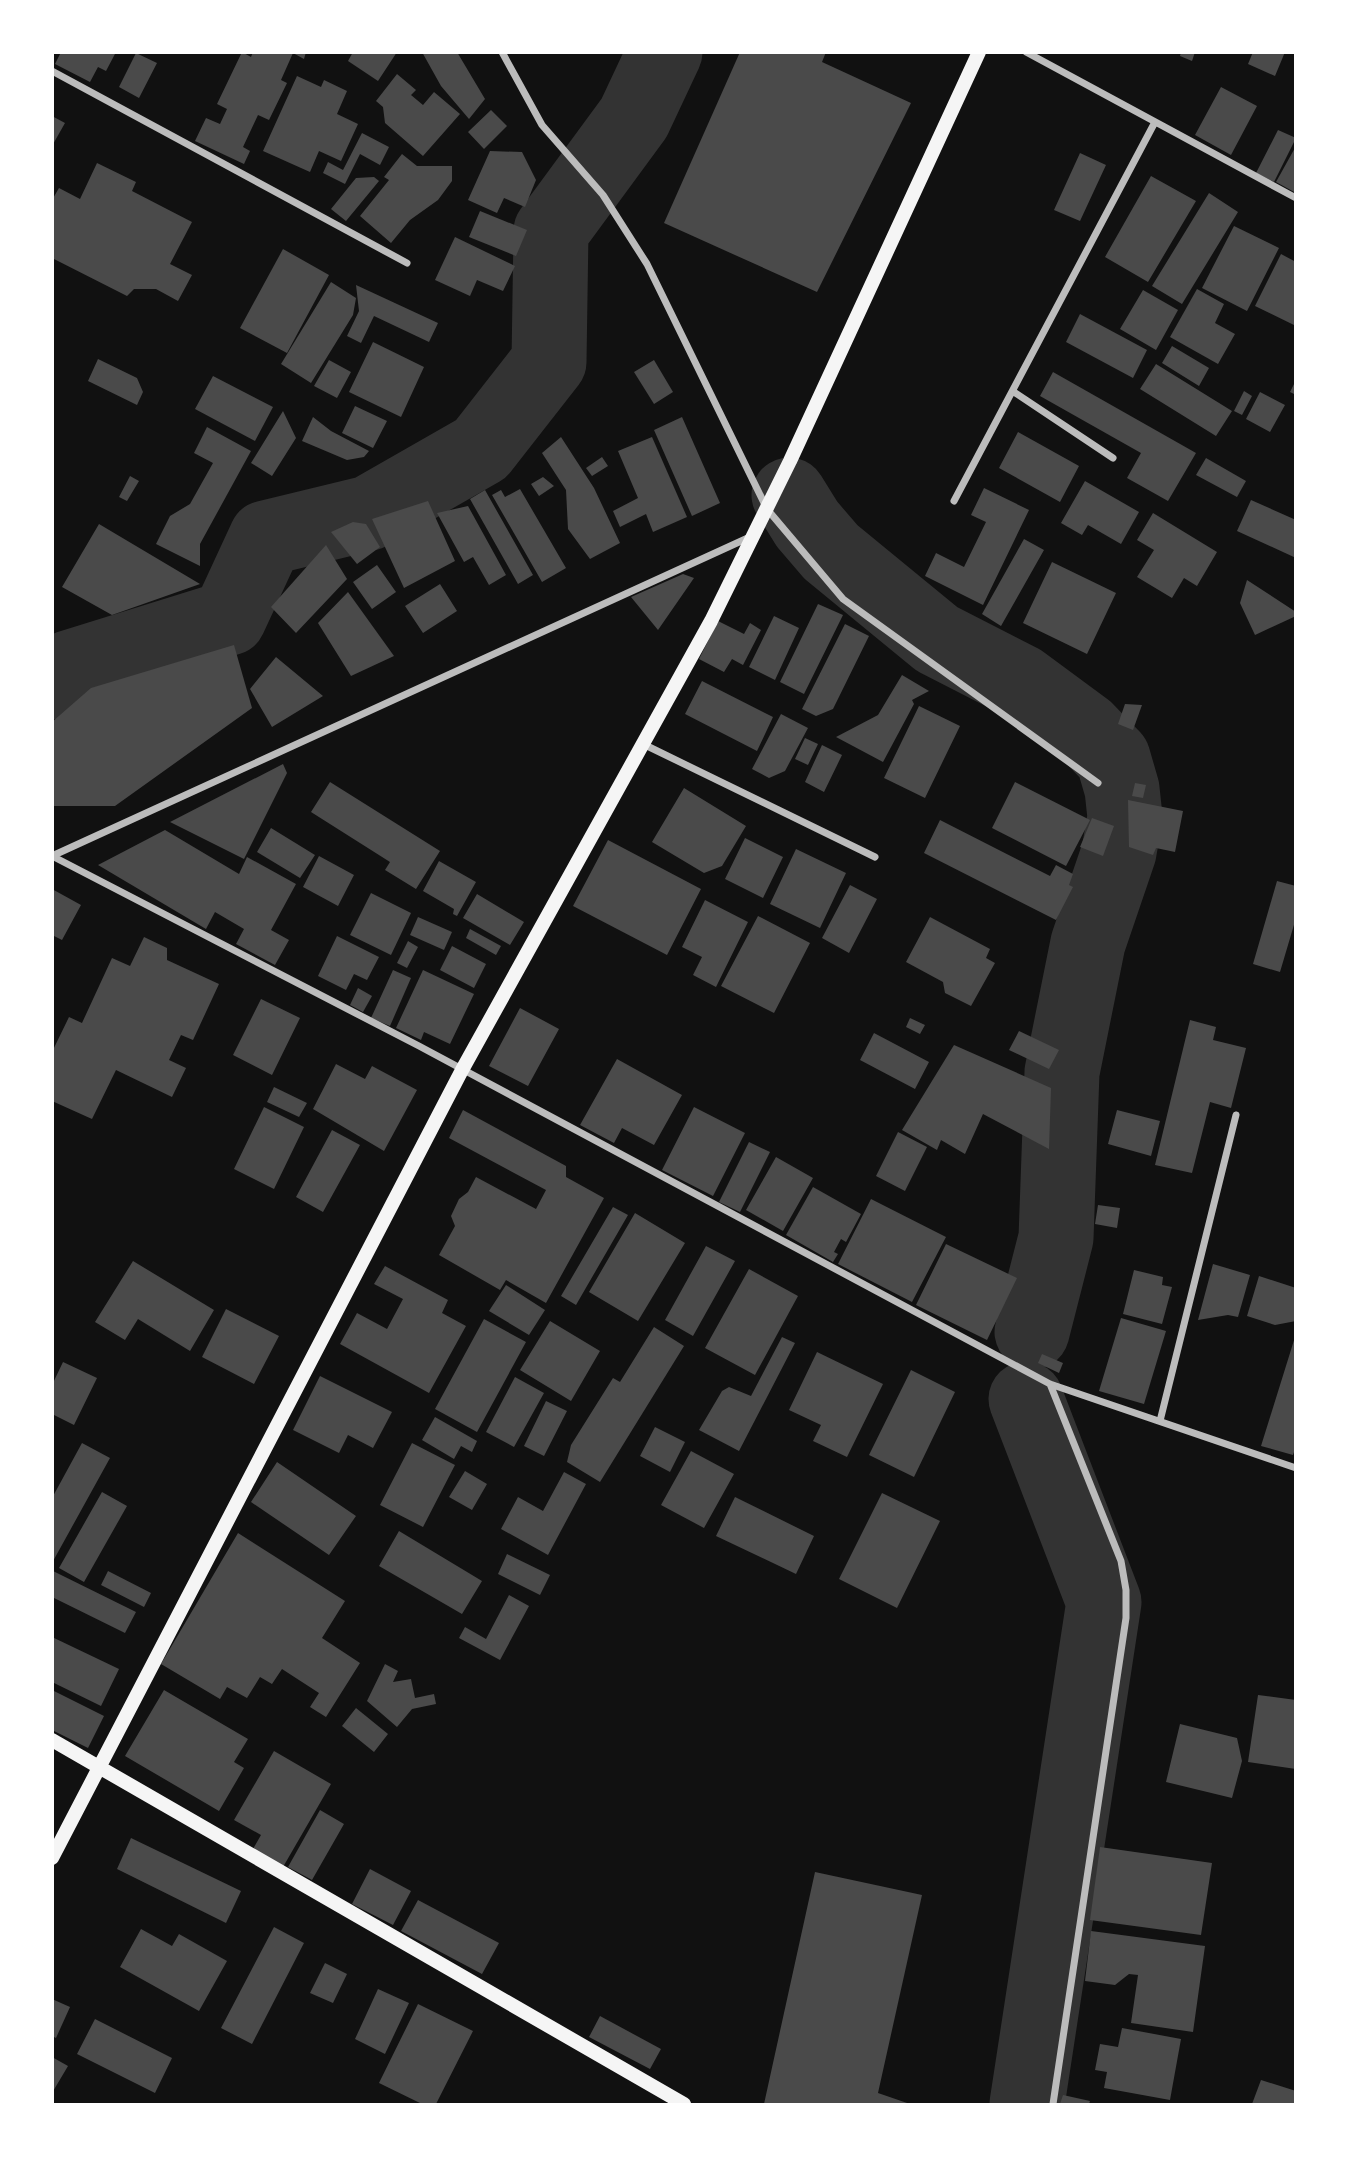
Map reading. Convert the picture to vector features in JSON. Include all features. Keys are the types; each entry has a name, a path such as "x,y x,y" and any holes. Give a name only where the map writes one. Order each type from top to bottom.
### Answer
{"main road":[{"path":"52,1858 462,1070 643,744 754,535 979,52"},
{"path":"52,1741 100,1766 684,2105"}],"street":[{"path":"502,52 542,125 603,195 647,264 767,509 843,599 1098,783"},
{"path":"1026,52 1296,198"},
{"path":"52,71 408,263"},
{"path":"954,501 1155,122"},
{"path":"1014,392 1113,458"},
{"path":"52,856 400,698 659,576 754,535"},
{"path":"643,744 875,857"},
{"path":"52,856 462,1070 1049,1384 1296,1468"},
{"path":"1160,1421 1236,1115"},
{"path":"1049,1384 1121,1561 1126,1590 1126,1618 1053,2105"}],"building":[{"path":"61,52 116,52 106,71 98,67 90,82 55,64"},
{"path":"242,52 251,57 253,52 306,52 304,59 293,53 281,80 287,83 269,120 258,115 243,147 250,151 244,164 195,141 206,118 220,124 227,109 217,104"},
{"path":"353,52 397,52 378,81 348,61"},
{"path":"422,52 457,52 485,99 469,119 441,86"},
{"path":"740,52 826,52 822,62 911,103 817,292 664,223"},
{"path":"1181,52 1195,52 1192,61 1180,56"},
{"path":"1253,52 1285,52 1275,76 1248,64"},
{"path":"136,53 157,63 139,98 119,87"},
{"path":"397,74 416,90 411,95 423,105 434,92 460,114 423,156 385,123 383,107 376,101"},
{"path":"297,76 321,87 324,80 347,91 337,114 358,124 341,161 319,151 310,172 263,151"},
{"path":"1221,87 1257,106 1231,155 1195,135"},
{"path":"491,110 507,126 484,149 468,132"},
{"path":"52,116 65,123 52,146"},
{"path":"1278,130 1296,138 1274,182 1256,173"},
{"path":"362,133 389,147 380,165 360,154 345,184 323,173 328,162 343,170"},
{"path":"1296,146 1296,193 1276,182"},
{"path":"490,151 522,152 536,180 525,207 504,198 497,213 468,200"},
{"path":"1080,153 1106,165 1080,221 1054,210"},
{"path":"402,154 417,166 452,166 452,181 438,200 410,220 391,243 360,216 389,180 384,177"},
{"path":"97,163 136,182 132,191 192,222 170,264 192,275 178,301 156,289 134,289 127,296 52,258 52,200 59,188 80,199"},
{"path":"1151,176 1196,201 1148,282 1105,257"},
{"path":"374,177 379,181 346,221 331,209 356,178"},
{"path":"1209,193 1238,212 1182,304 1152,286"},
{"path":"480,211 527,230 516,256 469,237"},
{"path":"1234,226 1279,248 1247,311 1202,288"},
{"path":"455,237 515,266 503,291 477,280 470,296 435,280"},
{"path":"283,249 329,275 287,353 240,328"},
{"path":"1281,254 1296,262 1296,326 1255,306"},
{"path":"331,282 356,298 353,315 311,383 281,364"},
{"path":"356,285 438,323 429,342 374,316 361,343 347,336 359,311"},
{"path":"1197,289 1224,304 1215,323 1235,334 1218,364 1170,337"},
{"path":"1143,290 1178,310 1156,350 1120,329"},
{"path":"1080,314 1147,350 1133,378 1066,342"},
{"path":"373,342 424,367 401,417 349,392"},
{"path":"1172,346 1209,368 1199,386 1162,363"},
{"path":"98,359 137,378 143,392 137,405 88,381"},
{"path":"329,360 351,372 337,398 314,386"},
{"path":"654,360 673,392 654,404 634,372"},
{"path":"1156,364 1232,411 1216,436 1140,389"},
{"path":"1053,372 1196,453 1168,501 1127,478 1141,453 1040,396"},
{"path":"213,376 273,407 255,441 195,409"},
{"path":"1296,380 1296,395 1290,392"},
{"path":"1244,391 1252,396 1242,415 1234,411"},
{"path":"1260,392 1285,405 1270,432 1246,419"},
{"path":"355,406 387,421 373,448 342,433"},
{"path":"283,411 296,438 272,476 251,463"},
{"path":"313,417 331,431 369,451 364,457 347,460 302,441"},
{"path":"682,417 720,503 692,516 654,430"},
{"path":"207,427 251,451 200,544 200,566 156,544 170,516 190,504 213,463 194,453"},
{"path":"1018,432 1079,466 1060,502 999,468"},
{"path":"561,437 594,488 620,543 590,559 568,529 566,490 542,453"},
{"path":"652,437 687,517 653,532 646,514 620,527 613,511 638,498 618,451"},
{"path":"602,457 608,466 592,476 586,468"},
{"path":"1206,458 1246,481 1237,497 1196,475"},
{"path":"130,476 139,481 127,501 119,497"},
{"path":"543,477 554,486 539,496 531,484"},
{"path":"1085,481 1139,512 1121,544 1088,525 1082,535 1061,523"},
{"path":"984,488 1029,510 983,605 925,576 936,553 964,567 986,522 971,515"},
{"path":"520,489 566,568 542,582 492,495 501,490 505,497"},
{"path":"485,490 533,575 518,584 470,499"},
{"path":"1251,500 1296,520 1296,558 1237,531"},
{"path":"428,501 455,561 404,588 372,519"},
{"path":"468,506 506,575 489,585 473,557 464,562 437,513"},
{"path":"1153,513 1217,552 1197,586 1184,578 1172,598 1137,577 1154,550 1137,540"},
{"path":"353,522 366,524 380,547 357,564 331,532"},
{"path":"99,524 200,584 112,615 62,587"},
{"path":"1024,539 1044,550 1001,626 982,614"},
{"path":"326,545 347,579 296,633 271,607"},
{"path":"1052,562 1116,593 1087,654 1023,623"},
{"path":"377,565 396,592 372,609 353,582"},
{"path":"683,574 694,578 658,630 631,597"},
{"path":"1247,580 1296,612 1296,616 1255,635 1240,603"},
{"path":"440,584 457,611 423,633 405,606"},
{"path":"348,592 394,656 351,676 318,623"},
{"path":"818,604 843,615 804,694 780,682"},
{"path":"774,616 799,628 775,680 749,667"},
{"path":"718,621 744,634 750,623 761,630 743,665 732,659 724,672 699,659"},
{"path":"845,624 869,636 833,709 816,716 802,709"},
{"path":"234,645 252,708 115,806 52,806 52,722 91,688"},
{"path":"276,657 323,696 272,727 250,689"},
{"path":"902,675 929,691 912,700 914,704 883,762 836,737 878,715"},
{"path":"702,681 773,717 757,751 685,714"},
{"path":"1125,704 1142,705 1133,730 1118,724"},
{"path":"919,706 960,726 925,798 884,778"},
{"path":"781,714 808,728 785,771 769,778 752,769"},
{"path":"805,738 818,744 808,765 795,759"},
{"path":"822,745 842,755 824,792 805,782"},
{"path":"283,764 287,773 244,859 170,822"},
{"path":"330,782 440,851 416,889 385,870 390,862 311,812"},
{"path":"1015,782 1090,820 1066,866 992,828"},
{"path":"1135,783 1146,785 1143,798 1132,796"},
{"path":"684,788 746,826 722,866 704,873 652,842"},
{"path":"1128,800 1183,811 1175,852 1156,848 1153,855 1129,847"},
{"path":"1092,818 1114,826 1103,856 1080,847"},
{"path":"940,820 1050,876 1056,865 1073,874 1069,885 1073,887 1056,920 924,853"},
{"path":"271,828 315,855 300,878 257,852"},
{"path":"165,830 239,874 247,857 296,884 271,930 289,940 275,965 236,944 244,929 215,912 206,929 98,865"},
{"path":"745,838 783,857 763,898 725,879"},
{"path":"608,840 701,889 667,955 573,906"},
{"path":"796,849 846,873 820,928 770,904"},
{"path":"319,856 354,875 338,906 303,887"},
{"path":"439,861 476,882 457,916 453,914 454,909 423,891"},
{"path":"1277,881 1296,886 1296,918 1280,972 1253,964"},
{"path":"850,885 877,899 849,953 822,938"},
{"path":"52,889 81,905 62,940 52,935"},
{"path":"371,893 411,913 391,955 350,935"},
{"path":"477,894 524,922 510,945 463,918"},
{"path":"705,900 748,922 716,987 693,975 702,957 682,947"},
{"path":"758,916 810,943 774,1013 721,986"},
{"path":"418,917 452,932 444,950 410,935"},
{"path":"930,917 990,949 986,958 995,963 971,1006 945,993 943,982 906,962"},
{"path":"470,929 501,946 496,955 466,938"},
{"path":"337,936 379,957 367,980 354,974 346,990 318,976"},
{"path":"144,937 167,948 167,960 219,984 193,1040 181,1035 169,1060 186,1068 172,1097 116,1070 92,1119 52,1101 52,1052 69,1017 82,1023 112,958 130,966"},
{"path":"408,941 418,947 407,968 397,963"},
{"path":"452,946 486,964 474,988 440,970"},
{"path":"393,970 411,978 390,1026 371,1018"},
{"path":"423,970 474,994 450,1044 424,1032 421,1040 396,1028"},
{"path":"358,988 372,996 363,1012 350,1005"},
{"path":"261,999 300,1018 272,1075 233,1055"},
{"path":"520,1008 559,1029 528,1086 489,1066"},
{"path":"910,1018 925,1025 920,1034 906,1027"},
{"path":"1190,1020 1216,1027 1213,1040 1246,1048 1231,1108 1210,1102 1192,1173 1155,1165"},
{"path":"1019,1031 1059,1050 1049,1069 1009,1050"},
{"path":"874,1033 929,1062 915,1089 860,1060"},
{"path":"954,1045 1051,1088 1049,1149 983,1114 965,1154 941,1140 937,1150 902,1130"},
{"path":"617,1059 682,1095 654,1145 622,1128 614,1143 580,1125"},
{"path":"336,1064 365,1079 372,1066 417,1090 384,1151 313,1109"},
{"path":"274,1087 307,1103 299,1117 267,1102"},
{"path":"264,1107 304,1127 274,1189 234,1169"},
{"path":"694,1107 745,1133 713,1196 662,1170"},
{"path":"463,1110 566,1166 566,1177 604,1198 546,1303 506,1280 500,1290 439,1255 455,1226 451,1216 459,1199 468,1192 476,1177 536,1209 546,1190 449,1138"},
{"path":"1117,1110 1160,1121 1151,1156 1108,1144"},
{"path":"332,1130 360,1145 323,1212 296,1197"},
{"path":"898,1132 927,1147 905,1191 876,1176"},
{"path":"749,1142 770,1152 740,1212 719,1202"},
{"path":"776,1157 813,1178 783,1231 746,1210"},
{"path":"813,1187 861,1214 846,1242 841,1239 834,1252 838,1254 833,1262 786,1235"},
{"path":"871,1199 946,1237 912,1302 838,1264"},
{"path":"1098,1205 1120,1208 1117,1228 1095,1224"},
{"path":"613,1207 628,1215 576,1305 561,1296"},
{"path":"635,1213 685,1243 638,1321 589,1292"},
{"path":"946,1244 1017,1278 987,1340 916,1305"},
{"path":"706,1246 735,1261 693,1336 665,1320"},
{"path":"133,1261 214,1310 190,1351 138,1319 125,1340 95,1322"},
{"path":"1213,1264 1250,1275 1238,1317 1228,1315 1198,1320"},
{"path":"385,1266 448,1300 442,1313 466,1326 429,1393 340,1344 357,1313 387,1329 403,1299 374,1284"},
{"path":"749,1269 798,1296 755,1375 705,1348"},
{"path":"1134,1270 1163,1277 1162,1285 1172,1287 1162,1324 1123,1314"},
{"path":"1259,1276 1296,1288 1296,1321 1275,1325 1247,1316"},
{"path":"506,1285 545,1310 529,1335 489,1311"},
{"path":"226,1309 279,1336 254,1384 202,1357"},
{"path":"1121,1318 1166,1331 1144,1404 1099,1391"},
{"path":"484,1319 526,1342 477,1432 435,1409"},
{"path":"550,1321 600,1351 571,1401 520,1370"},
{"path":"654,1327 684,1346 600,1482 567,1462 571,1445 613,1378 620,1382"},
{"path":"782,1337 795,1343 739,1451 699,1430 722,1391 729,1387 751,1396"},
{"path":"1295,1337 1296,1446 1293,1455 1261,1446"},
{"path":"817,1352 883,1384 847,1457 813,1441 821,1425 789,1410"},
{"path":"1042,1354 1063,1363 1059,1373 1038,1363"},
{"path":"63,1362 97,1378 74,1425 52,1414 52,1385"},
{"path":"911,1370 955,1392 914,1477 869,1455"},
{"path":"320,1376 392,1412 373,1448 348,1435 339,1453 293,1430"},
{"path":"515,1377 544,1393 514,1447 486,1432"},
{"path":"546,1401 567,1411 544,1456 524,1446"},
{"path":"435,1417 477,1441 472,1452 461,1446 454,1459 422,1440"},
{"path":"655,1427 685,1442 670,1472 640,1456"},
{"path":"82,1443 110,1458 52,1563 52,1498"},
{"path":"412,1443 455,1465 423,1527 380,1505"},
{"path":"691,1451 734,1474 704,1528 661,1505"},
{"path":"277,1462 356,1516 329,1555 251,1502"},
{"path":"465,1471 487,1484 472,1510 449,1497"},
{"path":"564,1472 586,1484 548,1555 501,1529 518,1497 543,1511"},
{"path":"102,1492 127,1506 84,1582 59,1568"},
{"path":"882,1493 940,1521 897,1608 839,1579"},
{"path":"735,1497 814,1536 796,1574 716,1536"},
{"path":"399,1531 482,1581 462,1614 379,1566"},
{"path":"238,1533 345,1601 322,1638 360,1663 326,1717 310,1707 319,1693 282,1669 272,1684 260,1677 247,1698 227,1687 220,1699 161,1664"},
{"path":"507,1554 550,1575 540,1595 498,1574"},
{"path":"53,1571 136,1612 125,1633 52,1597"},
{"path":"108,1571 151,1593 144,1607 101,1585"},
{"path":"509,1595 529,1606 500,1660 459,1638 465,1627 486,1639"},
{"path":"52,1637 119,1669 101,1706 52,1682"},
{"path":"385,1664 398,1671 393,1682 411,1679 415,1698 434,1694 436,1704 412,1709 397,1727 367,1701"},
{"path":"52,1690 104,1716 88,1748 52,1730"},
{"path":"164,1690 248,1739 234,1762 244,1768 219,1811 125,1756"},
{"path":"1258,1695 1296,1700 1296,1769 1248,1762"},
{"path":"356,1708 388,1734 374,1752 342,1726"},
{"path":"1180,1724 1237,1738 1242,1761 1232,1798 1166,1782"},
{"path":"274,1751 331,1784 283,1867 253,1849 261,1835 234,1820"},
{"path":"320,1810 344,1824 312,1880 288,1867"},
{"path":"131,1838 241,1891 226,1923 117,1869"},
{"path":"1100,1847 1212,1863 1201,1935 1090,1920"},
{"path":"370,1869 411,1891 393,1925 352,1904"},
{"path":"815,1872 922,1895 878,2093 910,2104 764,2104"},
{"path":"418,1900 499,1943 482,1974 401,1931"},
{"path":"274,1927 304,1943 252,2044 221,2028"},
{"path":"141,1929 172,1946 179,1934 227,1961 199,2011 120,1967"},
{"path":"1091,1931 1205,1946 1193,2032 1131,2023 1138,1975 1129,1974 1115,1985 1085,1981"},
{"path":"325,1963 347,1974 333,2003 310,1993"},
{"path":"378,1989 409,2003 385,2054 355,2039"},
{"path":"52,1999 70,2007 56,2038 52,2036"},
{"path":"418,2004 473,2031 436,2104 422,2104 379,2083"},
{"path":"600,2016 661,2049 650,2069 589,2037"},
{"path":"95,2019 172,2058 155,2093 77,2054"},
{"path":"1122,2028 1181,2039 1170,2100 1104,2088 1107,2072 1095,2070 1100,2044 1118,2047"},
{"path":"52,2057 68,2066 52,2093"},
{"path":"1261,2080 1296,2091 1296,2104 1252,2104"},
{"path":"1063,2095 1090,2101 1089,2104 1060,2104"}],"waterway":[{"path":"52,682 68,668 229,618 266,538 369,513 481,449 549,362 551,231 634,118 665,52"},
{"path":"789,495 807,524 831,552 937,639 1021,682 1086,730 1113,758 1122,789 1125,817 1119,852 1088,943 1062,1072 1056,1238 1032,1332"},
{"path":"1026,1399 1104,1602 1027,2104"}]}
